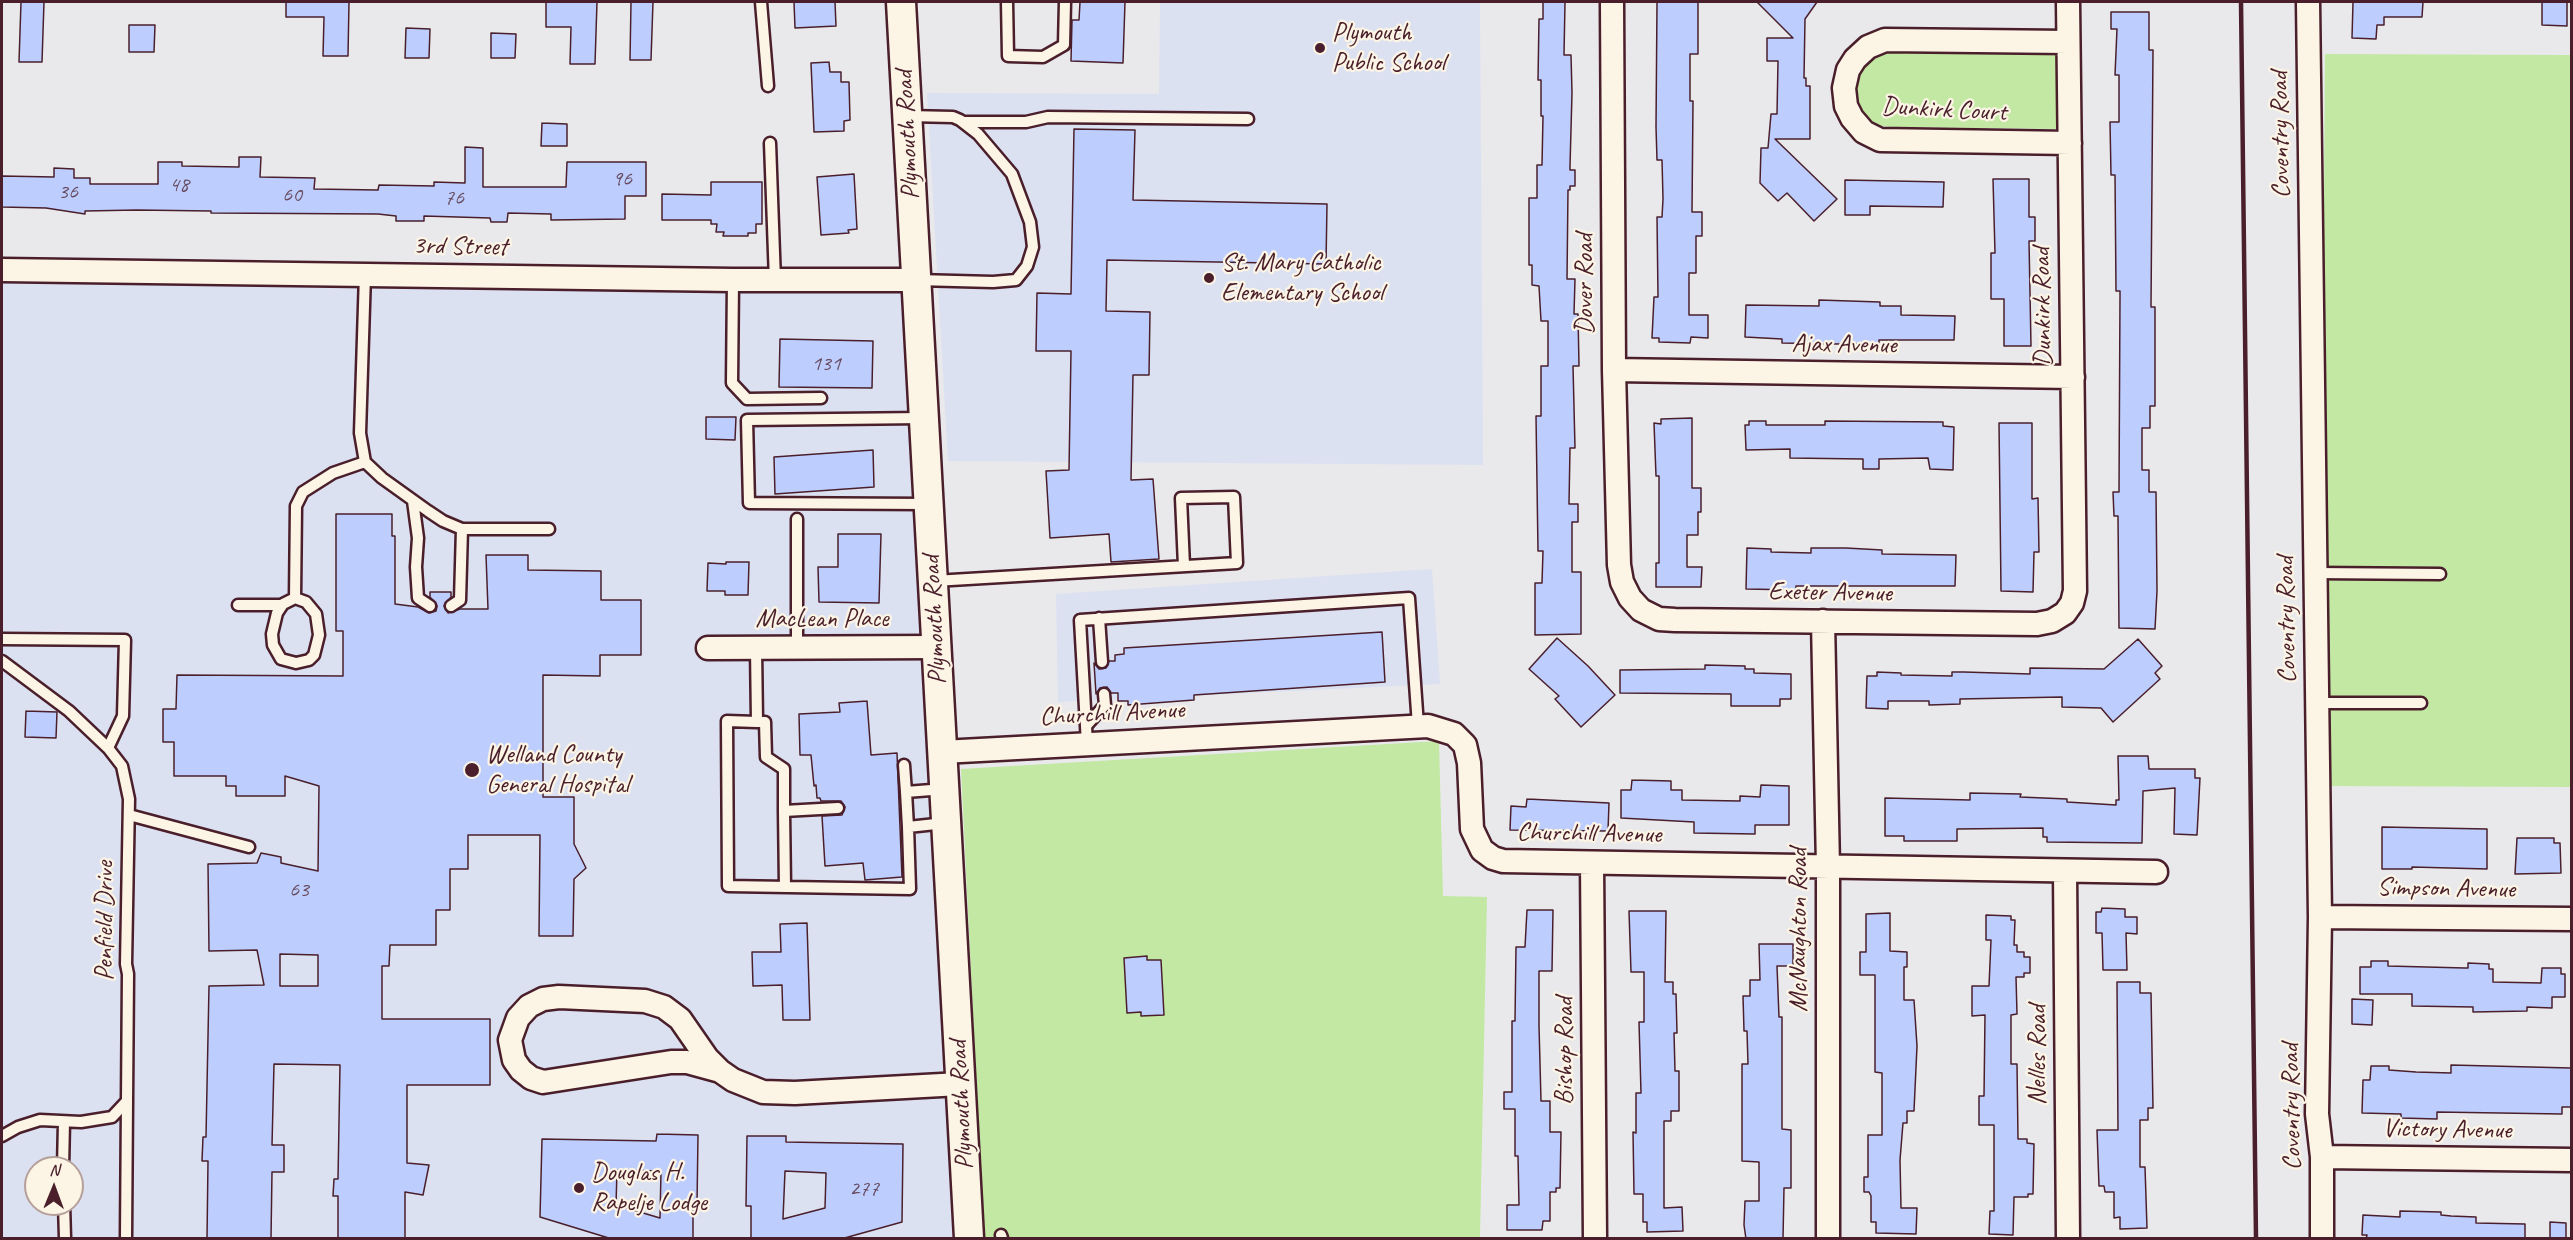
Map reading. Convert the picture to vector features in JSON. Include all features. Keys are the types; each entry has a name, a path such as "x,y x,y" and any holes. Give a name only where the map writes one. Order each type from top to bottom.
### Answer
{"street":[{"name":"Plymouth Road","path":"901,2 969,1239"},
{"name":"Dover Road","path":"1612,2 1614,370 1619,565"},
{"name":"Dunkirk Road","path":"2067,610 2075,591 2068,2"},
{"name":"Coventry Road","path":"2308,2 2320,917 2317,1114 2322,1157 2322,1239"},
{"name":"Dunkirk Court","path":"2068,42 1885,39 1868,47 1855,59 1848,70 1844,88 1846,106 1855,122 1864,132 1880,140 2070,143"},
{"name":"3rd Street","path":"2,270 774,281 916,280"},
{"name":"Ajax Avenue","path":"1614,370 2073,377"},
{"name":"Exeter Avenue","path":"1619,565 1622,582 1629,598 1641,610 1659,619 2037,624 2054,620 2067,610"},
{"name":"McNaughton Road","path":"1823,621 1828,867 1828,1239"},
{"name":"MacLean Place","path":"708,648 938,647"},
{"name":"Churchill Avenue","path":"942,752 1086,735 1418,726 1446,729 1464,745 1469,763 1472,829 1477,843 1486,855 1493,858 1516,862 2156,872"},
{"name":"Bishop Road","path":"1592,863 1595,1239"},
{"name":"Nelles Road","path":"2065,871 2068,1239"},
{"name":"Simpson Avenue","path":"2320,917 2571,919"},
{"path":"720,1071 687,1062 670,1062 543,1082 525,1074 517,1065 511,1048 512,1032 518,1018 529,1006 550,997 645,1001 664,1007 680,1019 707,1058 720,1071 747,1087 778,1093 960,1084"},
{"name":"Victory Avenue","path":"2322,1157 2571,1160"}],"lane":[{"path":"761,2 768,86"},
{"path":"1007,2 1008,56 1043,57 1064,45 1065,2"},
{"path":"907,116 953,117 963,122 1000,158 1012,174 1030,222 1033,247 1027,266 1016,279 993,282 916,280"},
{"path":"963,122 1026,122 1048,117 1248,119"},
{"path":"770,143 774,281"},
{"path":"365,274 360,434 365,462 413,501 444,521 462,529 549,529"},
{"path":"733,280 732,383 747,399 821,399"},
{"path":"924,418 747,420 749,503 929,504"},
{"path":"295,598 296,506 303,492 333,473 365,462"},
{"path":"933,581 1237,563 1234,498 1181,498 1184,566"},
{"path":"413,501 418,538 416,567 418,598 430,606"},
{"path":"796,647 797,519"},
{"path":"451,606 460,600 462,529"},
{"path":"2315,573 2440,574"},
{"path":"238,604 282,605 295,598 306,602 316,614 319,636 314,655 309,660 296,663 281,659 277,653 272,634 274,622 282,605"},
{"path":"1086,735 1080,620 1409,598 1418,726"},
{"path":"1099,618 1102,662"},
{"path":"2,639 125,640 123,716 108,748"},
{"path":"756,648 757,722"},
{"name":"Penfield Drive","path":"2,661 69,711 108,748 122,766 124,774 129,799 126,964 128,974 126,1239"},
{"path":"1086,735 1105,705 1104,694"},
{"path":"2317,703 2421,704"},
{"path":"785,887 784,769 766,757 765,722 727,721 728,886 785,887 910,889 904,765"},
{"path":"906,792 944,789"},
{"path":"784,811 838,808"},
{"path":"129,815 249,847"},
{"path":"908,827 946,823"},
{"path":"2,1136 18,1127 40,1120 64,1122 112,1117 126,1101"},
{"path":"63,1156 64,1122"},
{"path":"64,1216 65,1239"}],"shaded area":[{"name":"St. Mary Catholic Elementary School","path":"1160,2 1480,2 1483,465 948,461 927,93 1159,94"},
{"name":"Welland County General Hospital","path":"2,270 916,280 969,1238 2,1238"},
{"path":"1432,569 1440,684 1058,702 1056,594"}],"green space":[{"path":"1888,51 2056,53 2057,129 1890,127 1870,124 1862,115 1857,104 1858,75 1864,61 1874,53"},
{"path":"2325,54 2571,55 2571,787 2320,786"},
{"path":"1439,741 1443,896 1487,897 1480,1238 984,1238 961,769"}],"building":[{"path":"21,2 44,2 42,62 19,62"},
{"path":"286,2 349,2 348,56 323,56 324,17 286,17"},
{"path":"546,2 597,2 595,64 570,64 571,27 546,27"},
{"path":"631,2 653,2 651,60 630,60"},
{"path":"794,2 835,2 836,26 795,28"},
{"path":"1080,2 1125,2 1123,63 1071,61 1072,20 1079,20"},
{"path":"1543,2 1565,2 1564,55 1571,55 1570,170 1575,170 1575,186 1570,186 1568,190 1567,279 1575,279 1574,314 1578,314 1579,366 1573,366 1575,448 1570,448 1569,504 1578,504 1578,522 1572,522 1572,572 1581,572 1581,634 1535,635 1535,583 1542,583 1543,551 1538,551 1536,416 1541,416 1541,366 1548,366 1548,321 1541,321 1539,286 1532,285 1532,265 1529,265 1529,198 1537,198 1537,165 1542,165 1543,116 1541,116 1541,80 1538,80 1539,19 1543,19"},
{"path":"1657,2 1698,2 1698,54 1690,54 1690,101 1693,101 1692,212 1702,212 1702,236 1696,236 1696,273 1689,273 1689,315 1708,315 1708,338 1691,337 1690,343 1659,342 1659,338 1652,338 1654,297 1658,297 1657,217 1662,217 1663,199 1662,160 1657,160"},
{"path":"1757,2 1817,2 1805,19 1804,78 1806,78 1806,86 1810,86 1810,139 1775,139 1837,199 1814,221 1787,193 1778,201 1760,183 1761,148 1768,148 1771,114 1777,114 1778,61 1767,61 1767,38 1793,38"},
{"path":"2353,2 2423,2 2422,17 2384,17 2384,25 2377,25 2376,39 2352,38"},
{"path":"2542,2 2567,2 2567,26 2542,25"},
{"path":"2111,12 2149,12 2149,50 2153,50 2151,307 2155,307 2155,406 2150,406 2150,428 2142,428 2142,470 2149,470 2149,492 2156,492 2155,629 2119,628 2118,516 2114,516 2113,492 2119,492 2120,291 2116,291 2115,175 2111,175 2110,122 2119,122 2119,75 2115,75 2117,29 2111,29"},
{"path":"129,25 155,25 154,52 129,52"},
{"path":"406,28 430,29 429,58 405,58"},
{"path":"491,33 516,34 515,58 491,58"},
{"path":"829,62 830,72 841,72 841,82 849,82 850,120 844,121 844,131 814,132 811,63"},
{"path":"542,123 567,124 567,146 541,146"},
{"path":"1074,129 1135,130 1133,200 1327,204 1326,264 1107,260 1106,311 1150,312 1149,375 1133,375 1131,480 1153,479 1159,559 1111,562 1109,534 1050,538 1046,471 1069,470 1071,351 1036,351 1037,293 1071,294"},
{"path":"465,147 483,148 483,187 566,187 567,162 646,162 646,196 625,196 625,219 551,220 551,214 508,213 507,222 491,222 490,218 424,216 424,221 396,221 396,216 378,214 137,210 85,211 85,214 46,208 2,207 2,176 54,177 54,168 74,169 74,178 90,178 90,184 158,184 158,162 182,162 182,166 239,167 239,157 261,157 260,177 315,178 314,189 378,190 379,185 434,186 434,182 465,183"},
{"path":"854,174 857,229 848,230 849,233 821,235 817,177"},
{"path":"1993,179 2029,179 2029,217 2035,217 2035,241 2029,241 2031,346 2004,346 2004,299 1991,299 1991,253 1995,253"},
{"path":"1845,180 1944,182 1943,207 1870,206 1870,215 1845,215"},
{"path":"711,182 762,182 762,224 756,224 756,233 748,233 748,236 723,236 724,232 716,232 717,224 711,224 711,220 662,220 662,194 711,195"},
{"path":"1819,300 1880,302 1880,306 1901,306 1901,315 1955,316 1954,340 1879,340 1879,344 1839,344 1782,343 1782,339 1745,337 1746,305 1819,306"},
{"path":"780,339 873,341 872,388 779,387"},
{"path":"706,417 736,417 735,440 706,439"},
{"path":"1692,418 1692,488 1701,488 1701,512 1698,512 1698,535 1687,535 1687,567 1702,567 1701,587 1656,587 1656,563 1659,563 1659,476 1656,476 1654,423 1661,424 1661,419"},
{"path":"1749,421 1766,421 1766,425 1825,425 1825,421 1943,422 1943,426 1954,427 1953,470 1930,469 1928,458 1879,459 1879,469 1863,469 1863,459 1790,458 1790,449 1746,450 1745,425 1749,425"},
{"path":"1999,423 2032,423 2032,499 2038,498 2039,552 2034,552 2033,592 2001,591"},
{"path":"873,450 874,487 775,494 774,457"},
{"path":"336,514 392,514 392,536 395,536 395,604 418,607 429,613 436,611 437,606 430,597 430,592 451,592 451,597 444,606 448,613 460,609 488,609 486,555 528,555 528,570 601,571 601,600 641,600 641,655 600,655 600,676 543,675 543,797 574,797 574,844 586,868 574,879 573,936 539,936 540,835 468,835 468,869 450,869 450,910 436,910 436,945 390,945 389,966 382,966 382,1019 490,1019 490,1085 407,1085 407,1163 429,1165 423,1195 405,1192 405,1239 338,1239 338,1196 333,1196 334,1179 338,1179 340,1065 274,1064 272,1145 284,1145 284,1172 272,1172 271,1239 207,1239 208,1161 202,1161 203,1137 206,1137 209,986 264,985 257,950 209,951 208,864 257,863 261,853 281,857 281,863 318,871 319,786 285,776 285,796 236,796 236,786 226,786 226,776 174,776 174,742 163,742 163,709 176,709 177,675 343,676 343,631 336,631","holes":["280,954 318,955 318,986 280,986"]},
{"path":"838,534 881,534 879,603 819,602 818,567 838,567"},
{"path":"1747,548 1771,549 1771,552 1811,553 1811,548 1846,548 1882,550 1882,554 1956,555 1955,586 1796,586 1796,590 1746,589"},
{"path":"726,562 749,562 748,595 725,595 725,591 707,591 708,563 726,564"},
{"path":"1382,632 1385,682 1194,695 1194,700 1128,705 1128,701 1118,701 1118,693 1111,693 1107,687 1100,688 1096,694 1094,663 1099,669 1106,668 1109,661 1115,661 1115,655 1124,654 1124,648"},
{"path":"1557,638 1615,695 1581,727 1555,699 1559,696 1529,669"},
{"path":"2138,639 2162,666 2155,673 2160,679 2113,722 2101,708 2062,707 2062,697 1960,699 1960,704 1929,705 1929,701 1888,701 1888,709 1866,708 1867,676 1877,676 1877,672 1952,676 1952,672 2030,674 2030,668 2104,669"},
{"path":"1705,665 1745,666 1745,669 1754,669 1754,673 1791,674 1791,699 1780,699 1780,706 1731,706 1731,694 1620,693 1620,670 1705,669"},
{"path":"867,701 871,755 897,753 902,877 865,880 863,863 825,866 822,816 842,815 845,807 841,801 821,801 817,798 811,755 800,755 799,714 840,712 839,703"},
{"path":"26,711 57,712 56,738 25,737"},
{"path":"2118,756 2148,756 2149,769 2195,769 2195,778 2200,778 2197,835 2174,834 2175,788 2143,791 2142,843 2047,842 2047,837 2043,837 2043,828 1957,829 1957,841 1904,841 1904,836 1885,836 1885,798 1970,800 1970,793 2021,794 2020,797 2067,799 2067,802 2116,805 2116,800 2119,800"},
{"path":"1632,780 1671,781 1671,790 1682,790 1682,800 1740,801 1740,796 1760,797 1761,785 1789,786 1789,825 1755,825 1755,834 1694,833 1694,822 1621,818 1621,790 1631,790"},
{"path":"1527,799 1609,803 1608,831 1510,830 1511,806 1526,807"},
{"path":"2382,827 2487,829 2487,869 2412,867 2412,869 2382,869"},
{"path":"2517,838 2554,838 2554,843 2560,843 2561,873 2515,874"},
{"path":"2102,908 2125,909 2125,917 2137,917 2137,934 2126,933 2127,970 2103,970 2102,933 2096,933 2096,912 2101,912"},
{"path":"1527,910 1553,910 1552,971 1539,971 1539,1026 1541,1101 1550,1101 1550,1132 1561,1132 1560,1188 1556,1188 1556,1192 1550,1192 1550,1221 1543,1221 1542,1230 1507,1230 1507,1205 1519,1205 1518,1156 1515,1156 1515,1109 1504,1109 1504,1092 1512,1092 1512,1021 1515,1021 1516,947 1525,947"},
{"path":"1629,911 1666,911 1665,982 1673,982 1673,994 1676,994 1677,1033 1674,1033 1675,1071 1679,1071 1679,1111 1671,1111 1671,1121 1664,1121 1664,1208 1682,1207 1683,1231 1647,1232 1647,1222 1643,1222 1643,1194 1634,1194 1633,1132 1636,1133 1636,1093 1641,1093 1639,1022 1644,1022 1644,972 1631,972"},
{"path":"1890,913 1890,951 1907,952 1907,967 1904,967 1904,1000 1914,1000 1917,1046 1914,1111 1907,1111 1907,1123 1903,1123 1900,1160 1901,1208 1917,1208 1916,1234 1876,1233 1876,1222 1871,1222 1871,1196 1869,1192 1864,1192 1864,1177 1868,1177 1868,1135 1882,1135 1882,1073 1875,1072 1875,975 1860,975 1860,952 1866,952 1866,914"},
{"path":"1986,915 2011,916 2011,920 2015,920 2014,945 2017,945 2017,952 2024,952 2024,957 2030,957 2030,973 2024,973 2024,977 2016,977 2017,1014 2011,1015 2011,1064 2017,1064 2018,1139 2027,1139 2027,1143 2034,1144 2033,1194 2028,1194 2028,1197 2014,1197 2013,1235 1989,1234 1990,1211 1994,1211 1994,1125 1979,1125 1979,1096 1984,1096 1985,1015 1972,1016 1972,986 1989,986 1991,940 1986,940"},
{"path":"807,923 810,1020 783,1020 782,985 753,986 752,952 781,952 780,924"},
{"path":"1759,944 1793,944 1793,966 1777,966 1779,1017 1782,1017 1782,1129 1791,1130 1791,1188 1784,1188 1783,1239 1746,1239 1744,1225 1745,1201 1759,1201 1759,1162 1742,1161 1742,1064 1748,1064 1743,996 1750,996 1750,980 1760,980"},
{"path":"1147,956 1147,960 1161,960 1164,1015 1141,1016 1141,1012 1127,1013 1124,958"},
{"path":"2371,961 2388,961 2388,966 2465,968 2468,968 2468,963 2489,964 2489,969 2493,969 2493,982 2541,983 2542,968 2561,968 2561,974 2565,974 2565,997 2552,997 2552,1008 2527,1007 2527,1011 2473,1012 2473,1007 2412,1006 2412,994 2360,994 2360,967 2371,967"},
{"path":"2117,982 2140,982 2140,993 2151,993 2153,1108 2148,1108 2148,1120 2140,1120 2140,1167 2145,1167 2147,1228 2120,1229 2120,1217 2114,1218 2114,1192 2105,1192 2104,1186 2099,1186 2097,1130 2118,1130"},
{"path":"2352,999 2373,1000 2372,1025 2352,1024"},
{"path":"2451,1065 2571,1068 2571,1107 2562,1107 2562,1114 2437,1112 2437,1119 2401,1118 2401,1114 2362,1113 2363,1080 2370,1080 2371,1066 2389,1066 2389,1070 2451,1073"},
{"name":"Douglas H. Rapelje Lodge","path":"657,1134 698,1135 697,1205 693,1205 693,1239 612,1239 540,1217 542,1139 656,1141","holes":["617,1170 661,1171 660,1218 616,1205"]},
{"name":"Douglas H. Rapelje Lodge","path":"747,1136 786,1136 786,1142 903,1144 902,1222 841,1239 751,1239 751,1206 746,1206","holes":["785,1171 826,1173 825,1208 783,1219"]},
{"path":"2400,1211 2441,1212 2441,1215 2476,1217 2476,1223 2525,1224 2525,1239 2366,1239 2367,1235 2362,1235 2363,1215 2400,1217"},
{"path":"2550,1222 2566,1223 2566,1239 2550,1239"}],"railway":[{"path":"2241,2 2256,1238"}],"place":[{"name":"Plymouth Public School","path":"1320,48"},
{"name":"St. Mary Catholic Elementary School","path":"1209,278"},
{"name":"Welland County General Hospital","path":"472,770"},
{"name":"Douglas H. Rapelje Lodge","path":"579,1188"}]}
